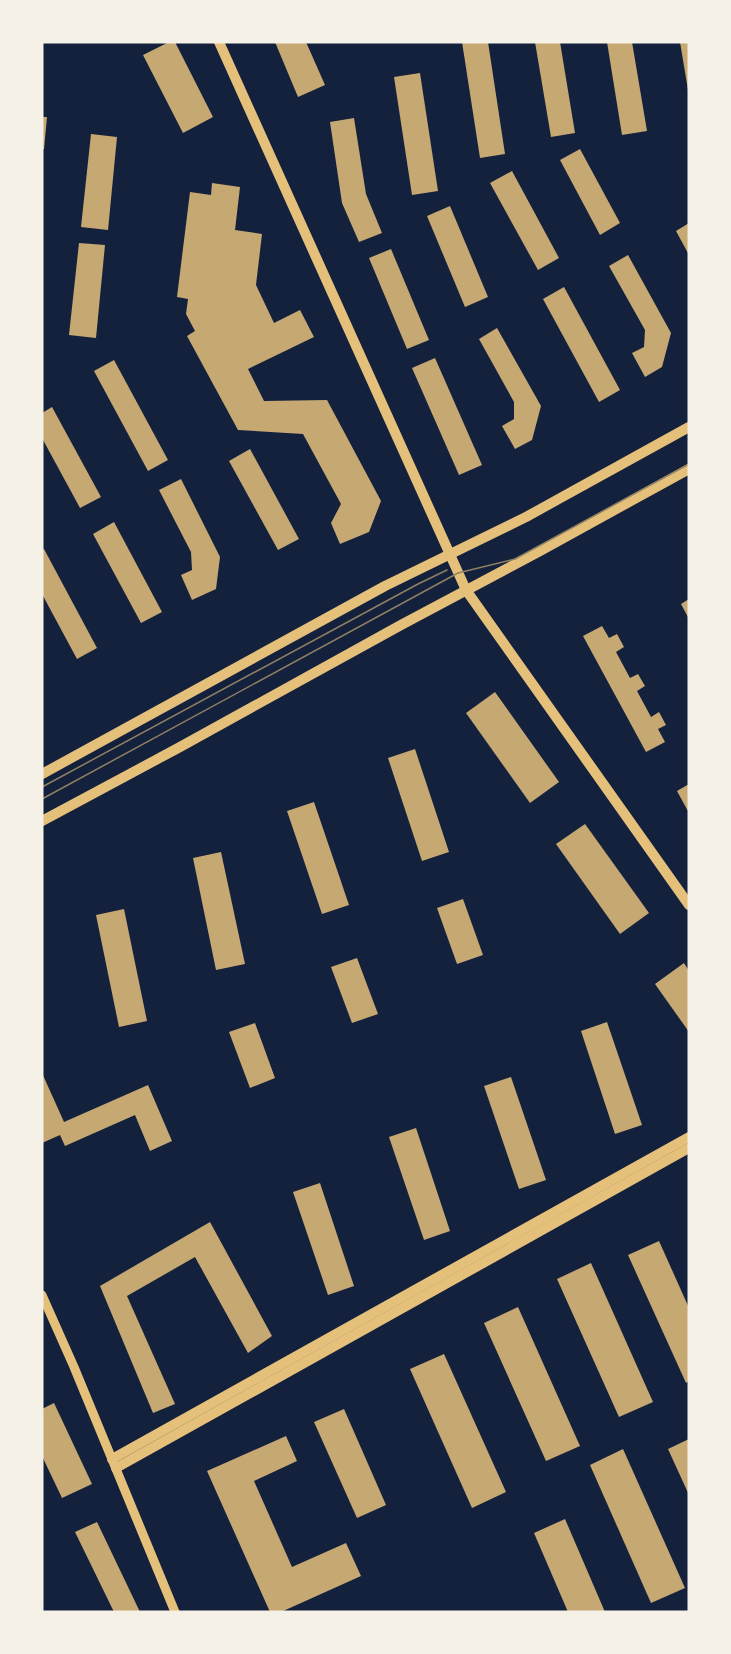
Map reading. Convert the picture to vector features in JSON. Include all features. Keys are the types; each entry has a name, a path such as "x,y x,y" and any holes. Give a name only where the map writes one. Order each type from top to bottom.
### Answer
{"main road":[{"path":"219,42 466,590 689,905"},
{"path":"42,774 385,585 526,517 689,427"},
{"path":"42,821 689,469"},
{"path":"114,1464 689,1137"},
{"path":"114,1464 689,1148"}],"street":[{"path":"42,1295 175,1612"}],"building":[{"path":"169,42 175,42 213,117 183,133 143,55"},
{"path":"275,42 306,42 325,85 298,97"},
{"path":"462,42 488,42 505,154 480,158"},
{"path":"535,42 560,42 575,133 551,137"},
{"path":"607,42 632,42 647,131 622,135"},
{"path":"680,42 689,42 688,90"},
{"path":"420,73 438,191 412,195 394,77"},
{"path":"42,117 47,117 44,149 42,149"},
{"path":"354,118 366,194 382,233 359,242 342,203 330,122"},
{"path":"91,134 117,137 108,230 81,227"},
{"path":"580,149 620,223 600,235 560,160"},
{"path":"512,171 559,258 538,270 490,183"},
{"path":"212,183 240,187 235,230 262,234 256,285 274,323 300,310 314,337 248,369 264,401 327,400 381,501 369,532 340,544 331,523 341,504 303,434 238,430 187,336 195,331 186,314 188,299 177,297 190,192 211,195"},
{"path":"450,206 488,297 465,307 427,216"},
{"path":"689,223 689,255 676,231"},
{"path":"79,243 105,245 96,338 69,335"},
{"path":"391,249 429,340 407,349 369,258"},
{"path":"628,255 671,333 662,367 645,377 632,353 644,347 645,330 609,266"},
{"path":"564,287 620,390 599,402 543,299"},
{"path":"497,328 541,406 532,440 515,449 502,426 514,419 514,402 479,339"},
{"path":"435,358 482,465 459,475 412,368"},
{"path":"114,360 168,460 148,471 94,371"},
{"path":"52,407 101,497 80,508 42,438 42,413"},
{"path":"250,449 299,539 278,550 229,461"},
{"path":"181,479 220,557 216,589 192,600 181,575 192,570 191,552 159,490"},
{"path":"114,522 162,612 141,623 93,534"},
{"path":"44,549 97,648 77,659 42,594 42,550"},
{"path":"689,599 689,619 681,604"},
{"path":"602,626 609,638 617,634 624,647 616,652 630,678 638,674 645,686 637,691 651,717 659,712 666,725 658,729 665,742 646,752 583,636"},
{"path":"495,692 559,782 530,803 466,713"},
{"path":"415,749 449,852 422,861 388,758"},
{"path":"689,784 689,813 677,791"},
{"path":"314,802 349,905 322,914 287,811"},
{"path":"585,824 649,913 620,934 556,844"},
{"path":"221,852 245,964 216,970 193,858"},
{"path":"463,899 483,955 457,964 437,908"},
{"path":"124,909 147,1021 119,1027 96,915"},
{"path":"357,958 378,1014 352,1023 331,967"},
{"path":"684,963 689,971 689,1032 655,984"},
{"path":"607,1022 642,1125 615,1134 581,1031"},
{"path":"255,1023 275,1078 250,1088 229,1032"},
{"path":"42,1073 64,1122 148,1085 172,1141 150,1151 135,1115 65,1146 60,1135 42,1143"},
{"path":"511,1077 546,1180 519,1189 484,1086"},
{"path":"416,1128 450,1231 424,1240 389,1137"},
{"path":"320,1183 354,1286 328,1295 293,1192"},
{"path":"210,1222 272,1336 248,1353 195,1257 127,1296 175,1404 153,1413 100,1286"},
{"path":"659,1241 689,1308 689,1381 686,1383 628,1255"},
{"path":"591,1263 653,1402 619,1417 557,1279"},
{"path":"518,1307 580,1446 546,1461 484,1323"},
{"path":"444,1354 506,1492 472,1508 410,1369"},
{"path":"54,1403 92,1484 62,1498 42,1456 42,1409"},
{"path":"344,1409 386,1505 357,1518 314,1422"},
{"path":"286,1436 297,1461 254,1481 292,1567 346,1543 361,1576 281,1612 270,1612 207,1471"},
{"path":"689,1439 689,1495 668,1449"},
{"path":"623,1449 685,1588 651,1603 590,1465"},
{"path":"565,1519 605,1612 568,1612 534,1533"},
{"path":"97,1522 140,1612 114,1612 75,1532"}],"tram line":[{"path":"42,799 458,573 515,559 689,464"},
{"path":"42,787 447,570"}]}
